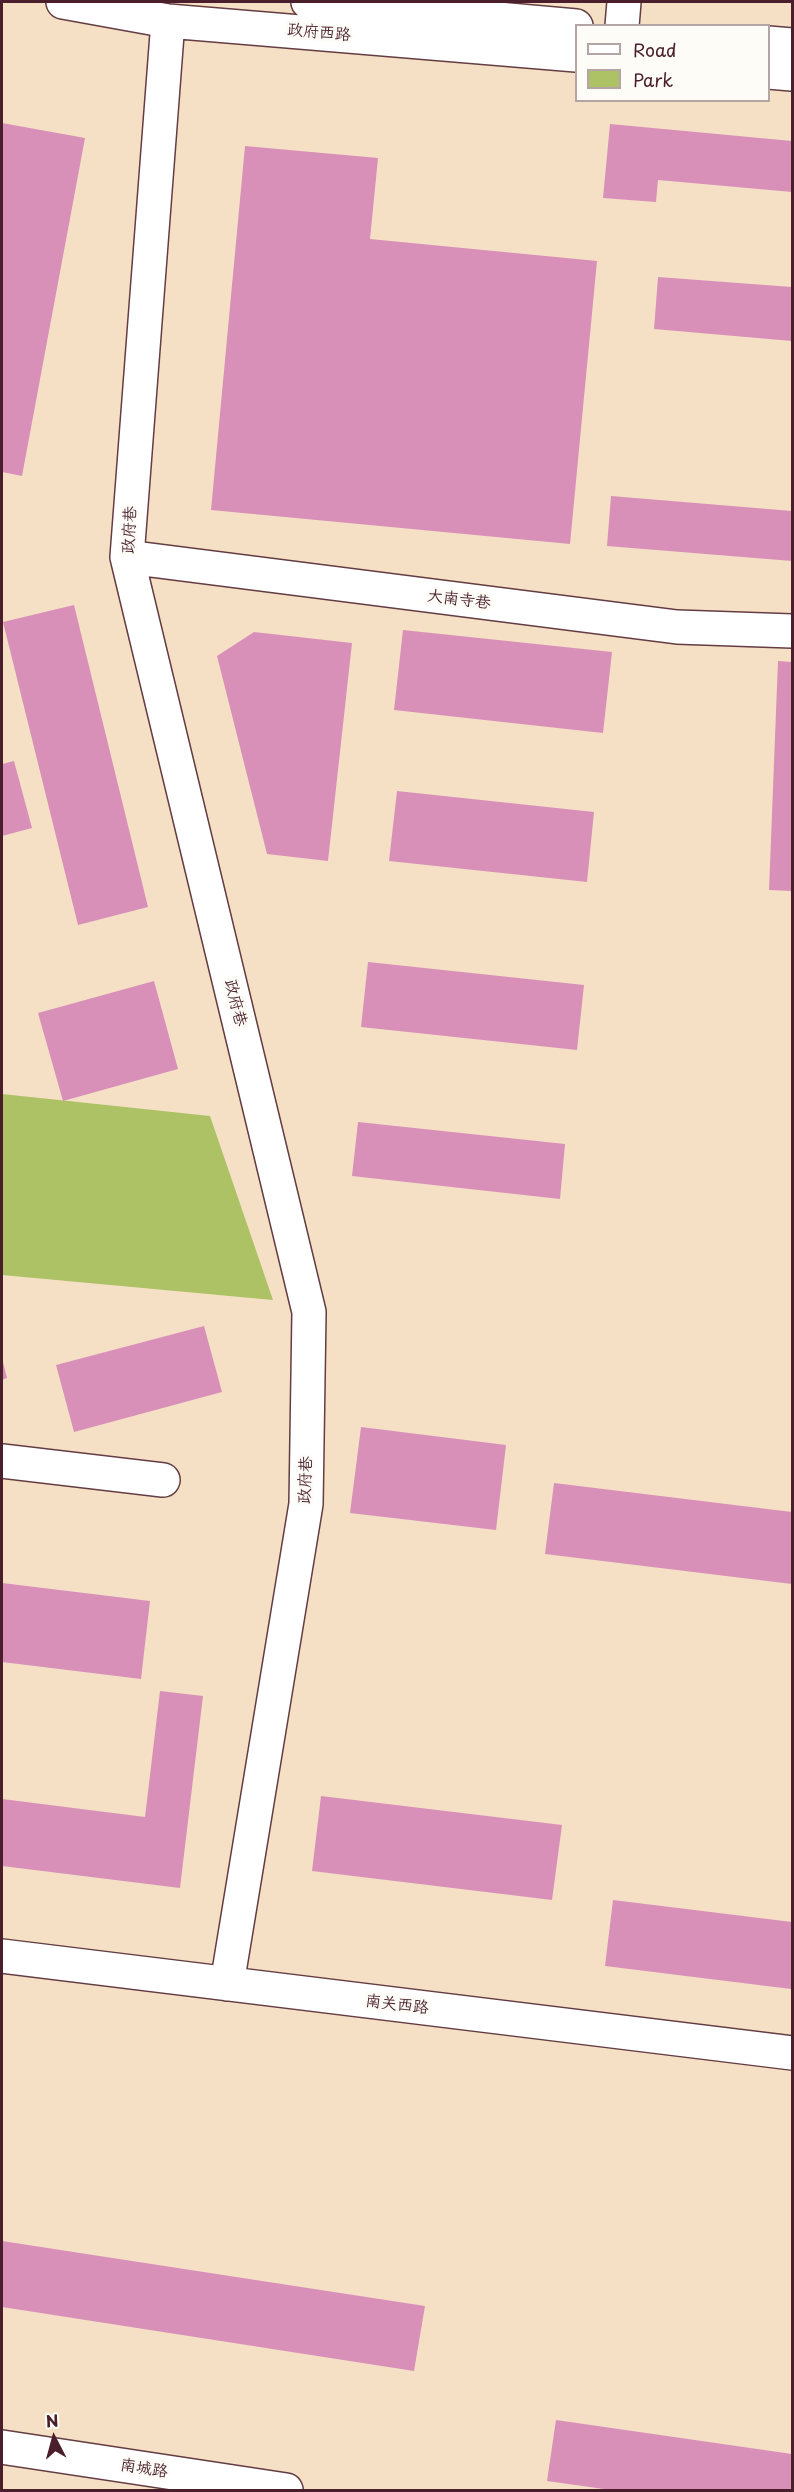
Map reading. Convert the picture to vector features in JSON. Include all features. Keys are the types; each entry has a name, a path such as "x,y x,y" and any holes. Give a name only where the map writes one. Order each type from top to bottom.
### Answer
{"street":[{"name":"政府西路","path":"63,2 168,21 575,55"},
{"name":"政府西路","path":"308,2 575,26"},
{"path":"622,24 624,2"},
{"name":"政府巷","path":"168,21 127,557 309,1312 306,1504 227,1984"},
{"path":"770,43 792,45"},
{"path":"770,72 792,74"},
{"name":"大南寺巷","path":"127,557 677,627 792,631"},
{"path":"2,1461 163,1480"},
{"name":"南关西路","path":"2,1956 792,2053"},
{"name":"南城路","path":"2,2447 286,2490"}],"green space":[{"path":"2,1094 210,1116 273,1300 2,1275"}],"building":[{"path":"2,123 85,138 22,476 2,472"},
{"path":"610,124 792,141 792,192 658,180 656,202 603,198"},
{"path":"245,146 378,158 370,239 597,261 570,544 211,510"},
{"path":"658,277 792,287 792,341 654,329"},
{"path":"611,496 792,511 792,561 607,546"},
{"path":"74,605 148,907 78,925 3,622"},
{"path":"403,630 612,652 603,733 394,710"},
{"path":"254,632 352,643 328,861 267,854 217,656"},
{"path":"778,661 792,662 792,891 769,890"},
{"path":"14,761 32,828 2,836 2,764"},
{"path":"397,791 594,812 587,882 389,861"},
{"path":"368,962 584,985 577,1050 361,1027"},
{"path":"154,981 178,1069 63,1101 38,1013"},
{"path":"358,1122 565,1144 560,1199 352,1176"},
{"path":"204,1326 222,1392 74,1432 56,1365"},
{"path":"2,1358 7,1378 2,1380"},
{"path":"361,1427 506,1445 496,1530 350,1513"},
{"path":"554,1483 792,1512 792,1584 545,1554"},
{"path":"2,1583 150,1601 141,1679 2,1662"},
{"path":"160,1691 203,1696 180,1888 2,1866 2,1799 145,1817"},
{"path":"321,1796 562,1825 552,1900 312,1871"},
{"path":"613,1900 792,1922 791,1989 605,1966"},
{"path":"2,2241 425,2306 414,2371 2,2307"},
{"path":"556,2420 792,2454 792,2490 611,2490 547,2481"}]}
